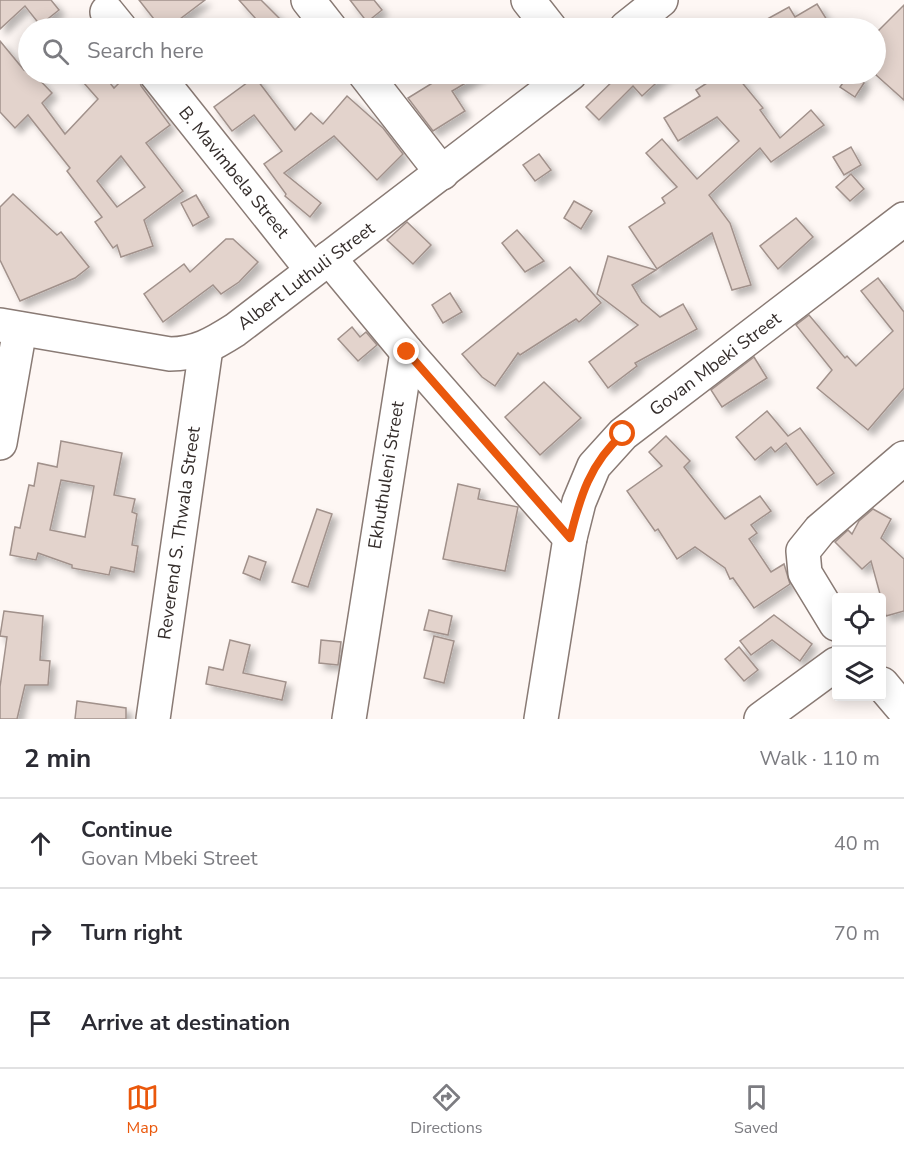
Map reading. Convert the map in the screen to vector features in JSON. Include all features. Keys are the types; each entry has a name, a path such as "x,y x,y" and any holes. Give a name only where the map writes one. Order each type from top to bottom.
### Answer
{"street":[{"path":"308,0 322,18"},
{"path":"528,0 542,18"},
{"path":"638,18 661,0"},
{"name":"B. Mavimbela Street","path":"165,84 321,264"},
{"path":"373,84 442,173"},
{"name":"Albert Luthuli Street","path":"10,327 170,354 187,354 206,348 235,330 557,84"},
{"name":"Govan Mbeki Street","path":"541,719 570,538 587,479 598,460 612,444 904,219"},
{"path":"321,264 407,352 570,538"},
{"path":"0,443 10,327"},
{"name":"Reverend S. Thwala Street","path":"153,719 206,348"},
{"name":"Ekhuthuleni Street","path":"349,719 407,352"},
{"path":"832,616 805,573 803,551 820,530 904,458"},
{"path":"761,719 832,668"},
{"path":"886,689 904,710"}],"building":[{"path":"0,0 51,0 59,10 49,18 34,18 25,6 0,29"},
{"path":"139,0 205,0 181,18 153,18"},
{"path":"239,0 261,0 279,18 255,18"},
{"path":"350,0 374,0 382,10 372,18 364,18"},
{"path":"817,4 826,18 769,18 789,7 795,17"},
{"path":"904,5 904,100 886,84 886,23"},
{"path":"0,41 18,63 18,84 43,84 52,93 42,103 65,134 98,99 85,84 111,84 114,88 118,84 140,84 170,125 146,143 183,191 144,220 153,246 121,257 117,245 113,248 95,222 102,217 67,171 70,168 28,115 15,128 0,112","holes":["121,156 145,187 117,207 97,181"]},
{"path":"245,84 260,84 295,130 311,113 323,124 347,96 383,128 403,154 377,180 334,136 284,173 321,203 310,217 285,196 286,194 264,164 282,151 254,115 232,131 214,107"},
{"path":"431,84 464,84 452,91 465,111 433,131 408,98"},
{"path":"610,84 655,84 642,96 633,86 599,120 586,107"},
{"path":"705,84 743,84 763,108 760,110 780,138 811,110 824,125 771,162 760,148 709,195 730,223 751,285 732,290 712,233 657,269 629,227 665,203 662,198 677,187 646,153 662,139 697,179 739,141 717,117 678,141 664,118 700,96 696,90"},
{"path":"842,84 863,84 855,97 840,87"},
{"path":"851,147 861,165 844,175 833,157"},
{"path":"539,154 551,170 535,181 523,165"},
{"path":"851,174 864,189 850,201 836,187"},
{"path":"13,194 57,235 61,232 89,267 75,278 20,301 0,260 0,207"},
{"path":"196,195 209,217 193,226 181,203"},
{"path":"574,201 592,211 581,229 564,218"},
{"path":"796,218 813,237 778,269 760,246"},
{"path":"407,222 431,245 413,264 387,240"},
{"path":"517,230 544,261 525,272 502,243"},
{"path":"226,239 233,239 258,262 239,282 221,294 213,285 163,322 144,294 184,264 190,272"},
{"path":"608,256 656,270 632,285 642,302 660,317 683,304 697,329 635,363 637,366 608,388 589,362 638,325 597,294"},
{"path":"570,267 601,303 579,322 576,319 520,355 518,353 495,386 482,377 462,354"},
{"path":"878,278 904,312 904,388 868,430 817,388 832,370 796,325 809,315 845,358 847,356 856,366 893,331 861,291"},
{"path":"450,293 462,312 443,323 432,305"},
{"path":"352,327 360,337 366,332 377,345 358,361 338,339"},
{"path":"754,357 767,378 722,407 711,390"},
{"path":"544,382 581,418 540,455 505,417"},
{"path":"767,411 788,436 800,428 834,473 817,485 786,443 775,452 771,447 755,460 736,437"},
{"path":"666,436 690,461 684,467 725,519 760,496 771,511 751,525 757,533 749,539 771,572 784,564 790,584 754,608 733,578 730,579 725,568 695,547 677,559 658,529 655,531 627,491 662,466 649,452"},
{"path":"61,441 122,453 114,495 135,499 132,512 137,514 132,545 138,546 134,572 111,567 109,575 72,568 72,565 38,553 36,560 10,555 15,527 20,528 29,485 34,486 38,463 57,467","holes":["61,480 94,486 85,537 50,530"]},
{"path":"458,484 480,489 478,499 518,507 505,571 443,559"},
{"path":"317,509 332,514 308,587 292,582"},
{"path":"873,509 891,519 881,538 904,559 904,611 886,616 886,593 880,593 871,561 862,569 835,542 848,530 852,534 859,521"},
{"path":"249,556 266,562 260,580 243,573"},
{"path":"429,610 452,616 448,635 424,630"},
{"path":"4,611 43,616 40,660 50,661 48,685 25,685 17,719 0,719 0,687 7,637 0,636"},
{"path":"774,615 812,644 800,661 772,640 751,655 740,641"},
{"path":"434,636 454,641 444,683 424,678"},
{"path":"230,640 250,645 243,673 286,682 282,700 206,684 209,667 223,670"},
{"path":"321,640 341,642 338,665 319,663"},
{"path":"739,647 758,670 744,681 725,659"},
{"path":"77,701 126,708 126,719 75,719"}],"route":[{"path":"407,352 570,538 587,479 602,454 623,434"}]}
